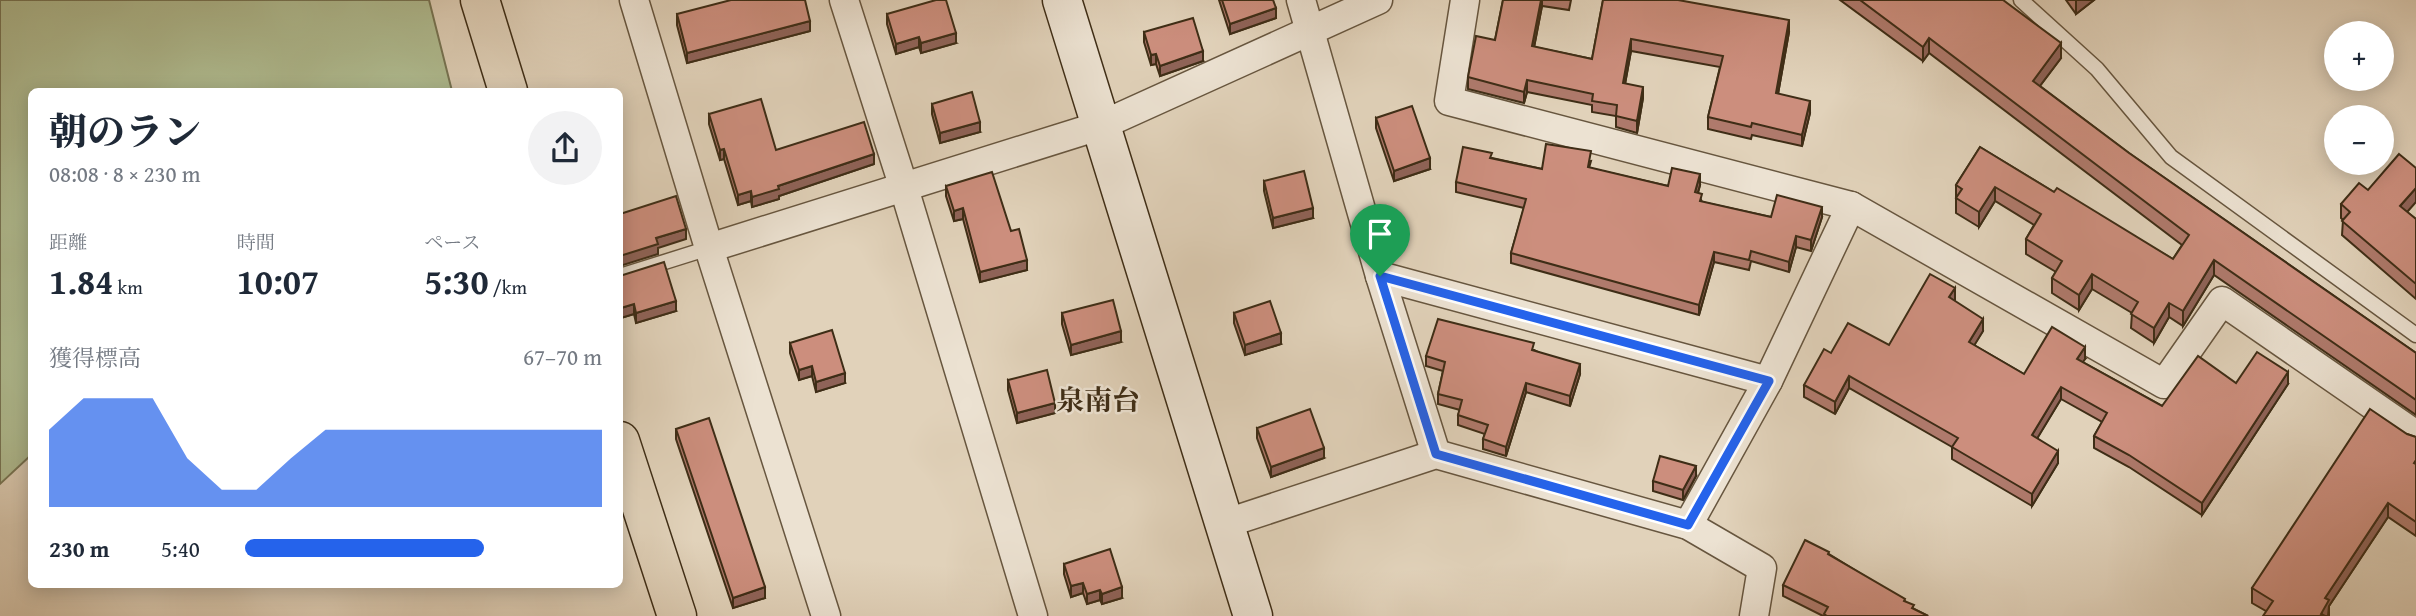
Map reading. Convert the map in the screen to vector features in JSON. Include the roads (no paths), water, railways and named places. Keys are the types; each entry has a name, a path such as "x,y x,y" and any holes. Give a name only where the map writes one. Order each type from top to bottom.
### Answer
{"main road":[{"path":"480,0 507,88"},
{"path":"623,450 677,616"}],"street":[{"path":"634,0 826,616"},
{"path":"844,0 904,188 1033,616"},
{"path":"1062,0 1253,616"},
{"path":"1301,0 1380,276 1436,454"},
{"path":"709,247 1102,125 1378,0"},
{"path":"1465,0 1449,101 1851,206 2164,384 2222,301 2416,435"},
{"path":"1688,525 1769,381 1851,206"},
{"path":"1380,276 1769,381"},
{"path":"1224,524 1436,454 1688,525 1762,568 1754,616"}],"lane":[{"path":"2021,0 2097,69 2171,157 2416,335"},
{"path":"623,275 709,247"}],"district":[{"name":"泉南台","path":"1098,400"}]}
